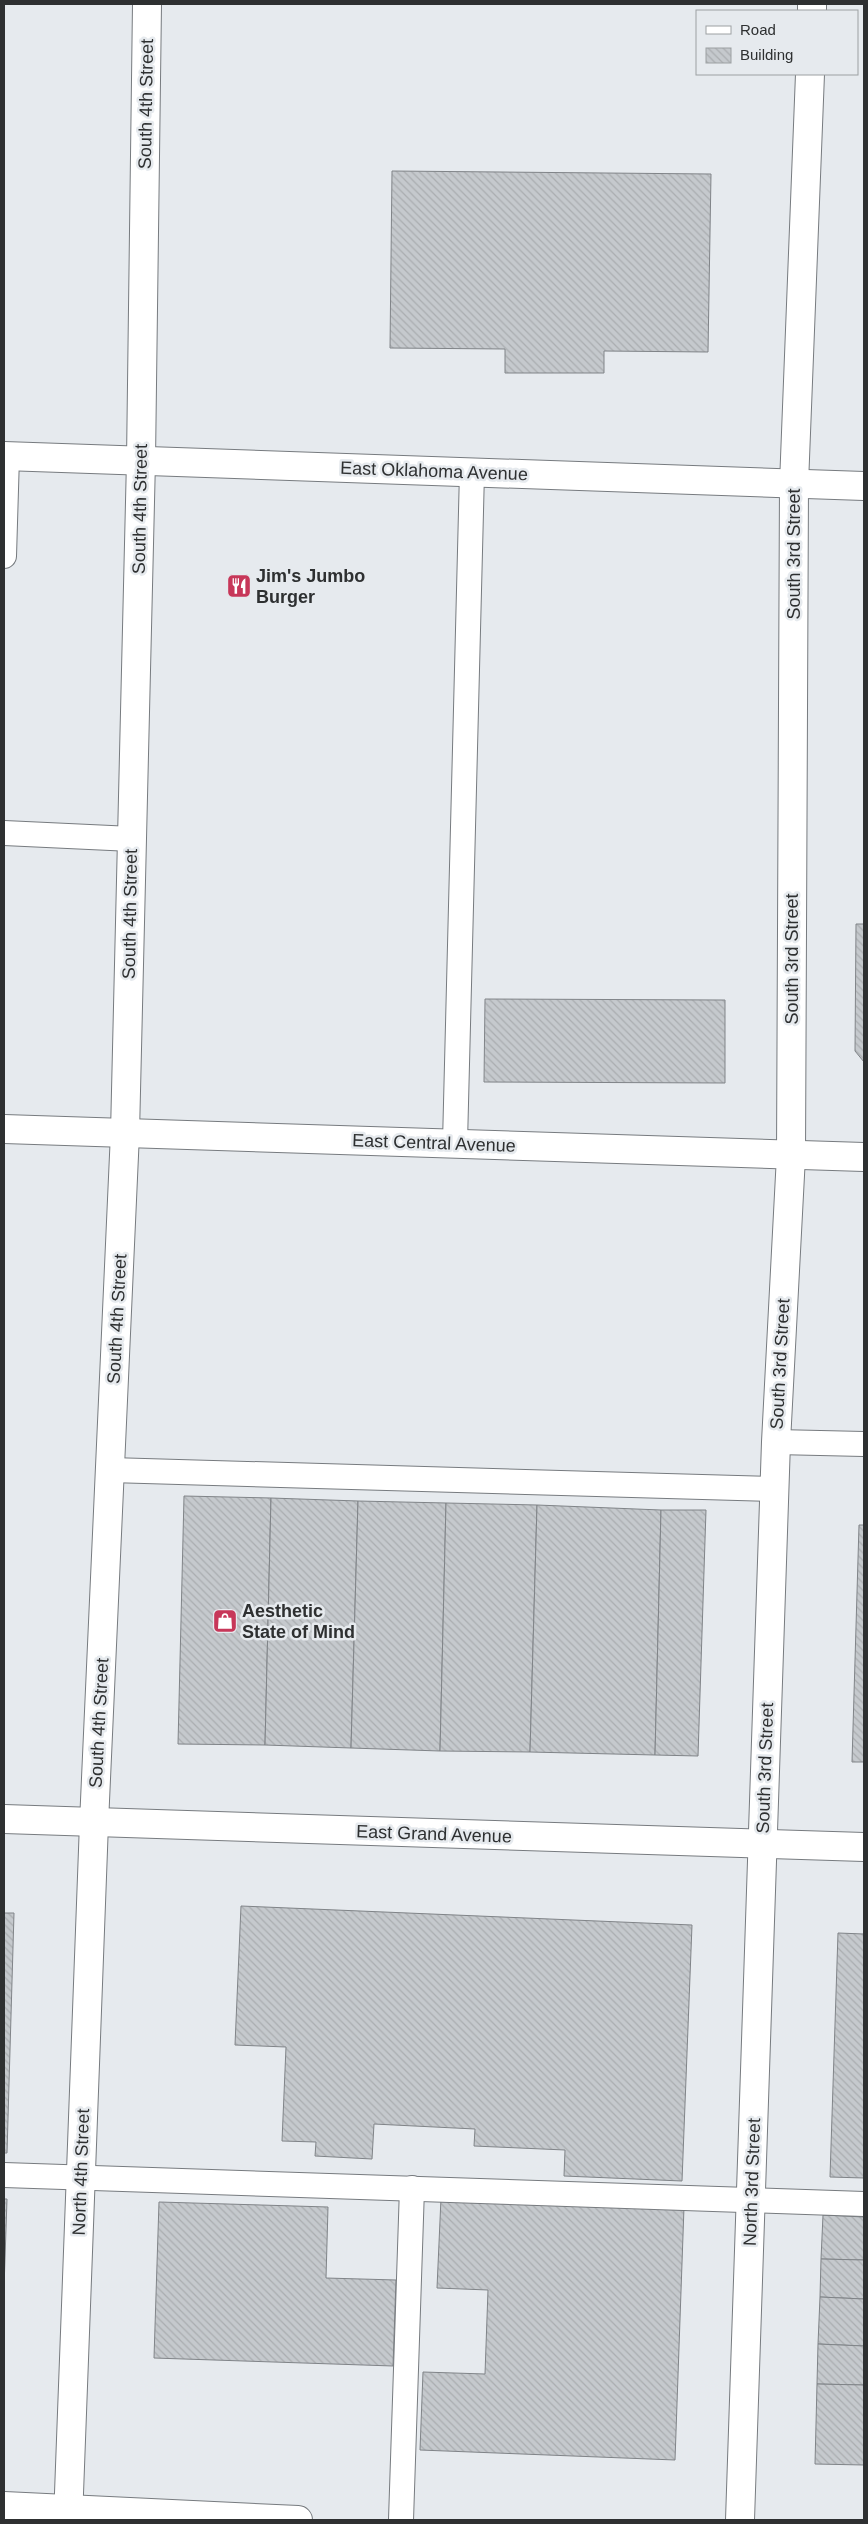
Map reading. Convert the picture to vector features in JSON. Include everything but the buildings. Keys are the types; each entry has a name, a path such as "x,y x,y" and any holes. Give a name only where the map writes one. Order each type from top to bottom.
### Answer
{"street":[{"name":"South 4th Street","path":"94,1823 125,1133 141,460 147,4"},
{"name":"South 3rd Street","path":"762,1844 776,1442 792,1156 794,484 810,75"},
{"name":"East Oklahoma Avenue","path":"5,456 864,486"},
{"name":"East Central Avenue","path":"4,1129 864,1157"},
{"name":"East Grand Avenue","path":"4,1819 864,1847"},
{"name":"North 4th Street","path":"68,2514 94,1823"},
{"name":"North 3rd Street","path":"740,2520 752,2201 762,1844"},
{"path":"4,2506 68,2514 298,2520"}],"lane":[{"path":"4,556 5,456"},
{"path":"455,1144 472,472"},
{"path":"4,833 132,839"},
{"path":"776,1442 864,1444"},
{"path":"110,1470 774,1488"},
{"path":"4,2175 864,2204"},
{"path":"401,2520 412,2188"}],"place":[{"name":"Jim's Jumbo Burger","path":"239,586"},
{"name":"Aesthetic State of Mind","path":"225,1621"}]}
